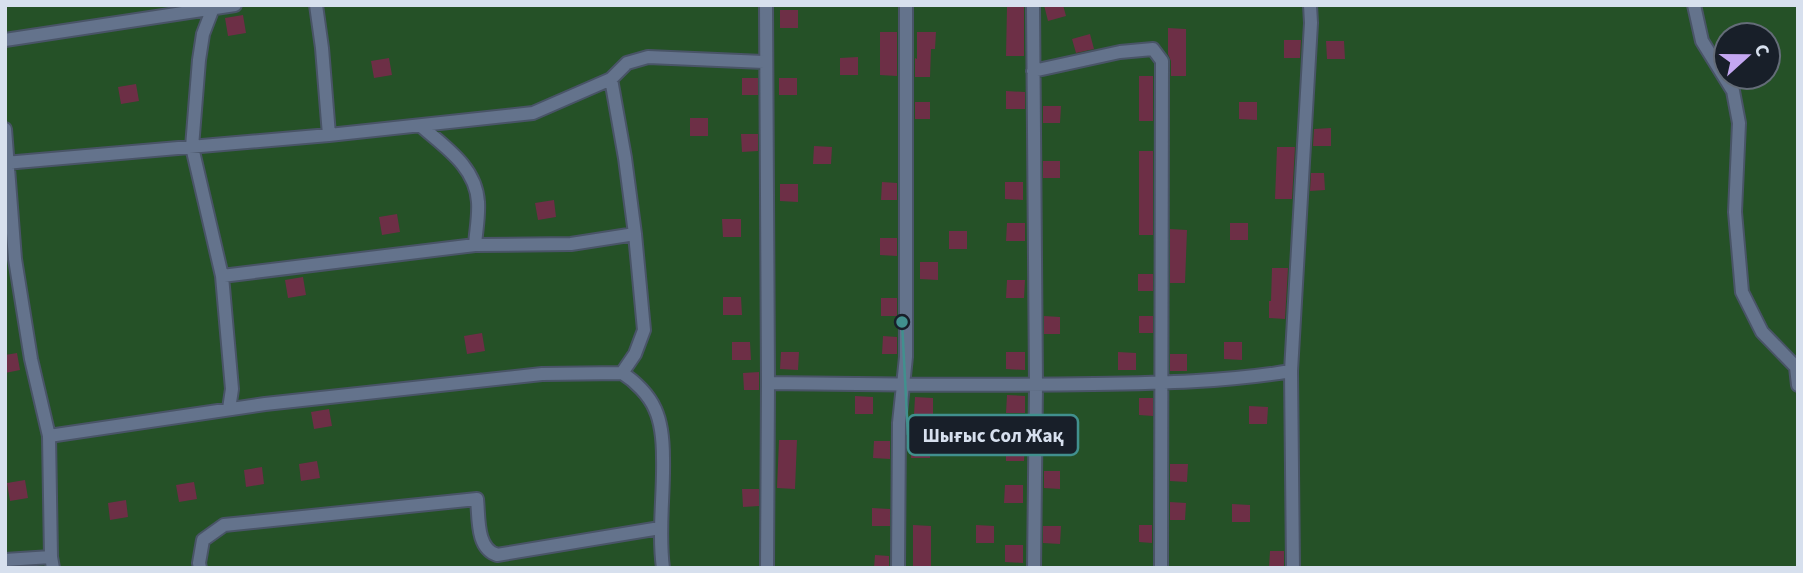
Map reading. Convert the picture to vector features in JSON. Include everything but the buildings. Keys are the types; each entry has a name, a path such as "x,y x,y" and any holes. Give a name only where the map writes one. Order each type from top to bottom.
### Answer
{"street":[{"path":"5,40 213,6 235,5"},
{"path":"316,5 323,48 329,135"},
{"path":"766,5 766,568"},
{"path":"898,568 899,423 906,357 906,5"},
{"path":"1033,5 1036,385 1034,568"},
{"path":"1293,568 1291,371 1310,5"},
{"path":"1693,5 1702,41 1733,91 1739,122 1735,212 1742,292 1762,332 1797,368 1798,385"},
{"path":"213,6 203,34 198,60 191,147 222,276 232,389 229,409"},
{"path":"1033,71 1120,52 1153,49 1162,61 1161,568"},
{"path":"7,163 329,135 533,113 611,79 627,63 648,57 766,62"},
{"path":"611,79 635,234 644,330 635,354 622,373"},
{"path":"421,126 460,160 472,177 478,201 475,246"},
{"path":"5,129 15,260 31,359 49,436 52,563 5,560"},
{"path":"222,276 475,246 571,244 635,234"},
{"path":"768,383 1162,383 1255,377 1291,371"},
{"path":"49,436 229,409 542,374 622,373 634,380 655,408 662,433 664,477 660,528 663,568"},
{"path":"200,568 203,540 224,525 477,499 482,543 489,552 497,555 660,528"}],"green space":[{"path":"5,5 1798,5 1798,568 5,568"}],"place":[{"name":"Шығыс Сол Жақ","path":"902,322"}]}
